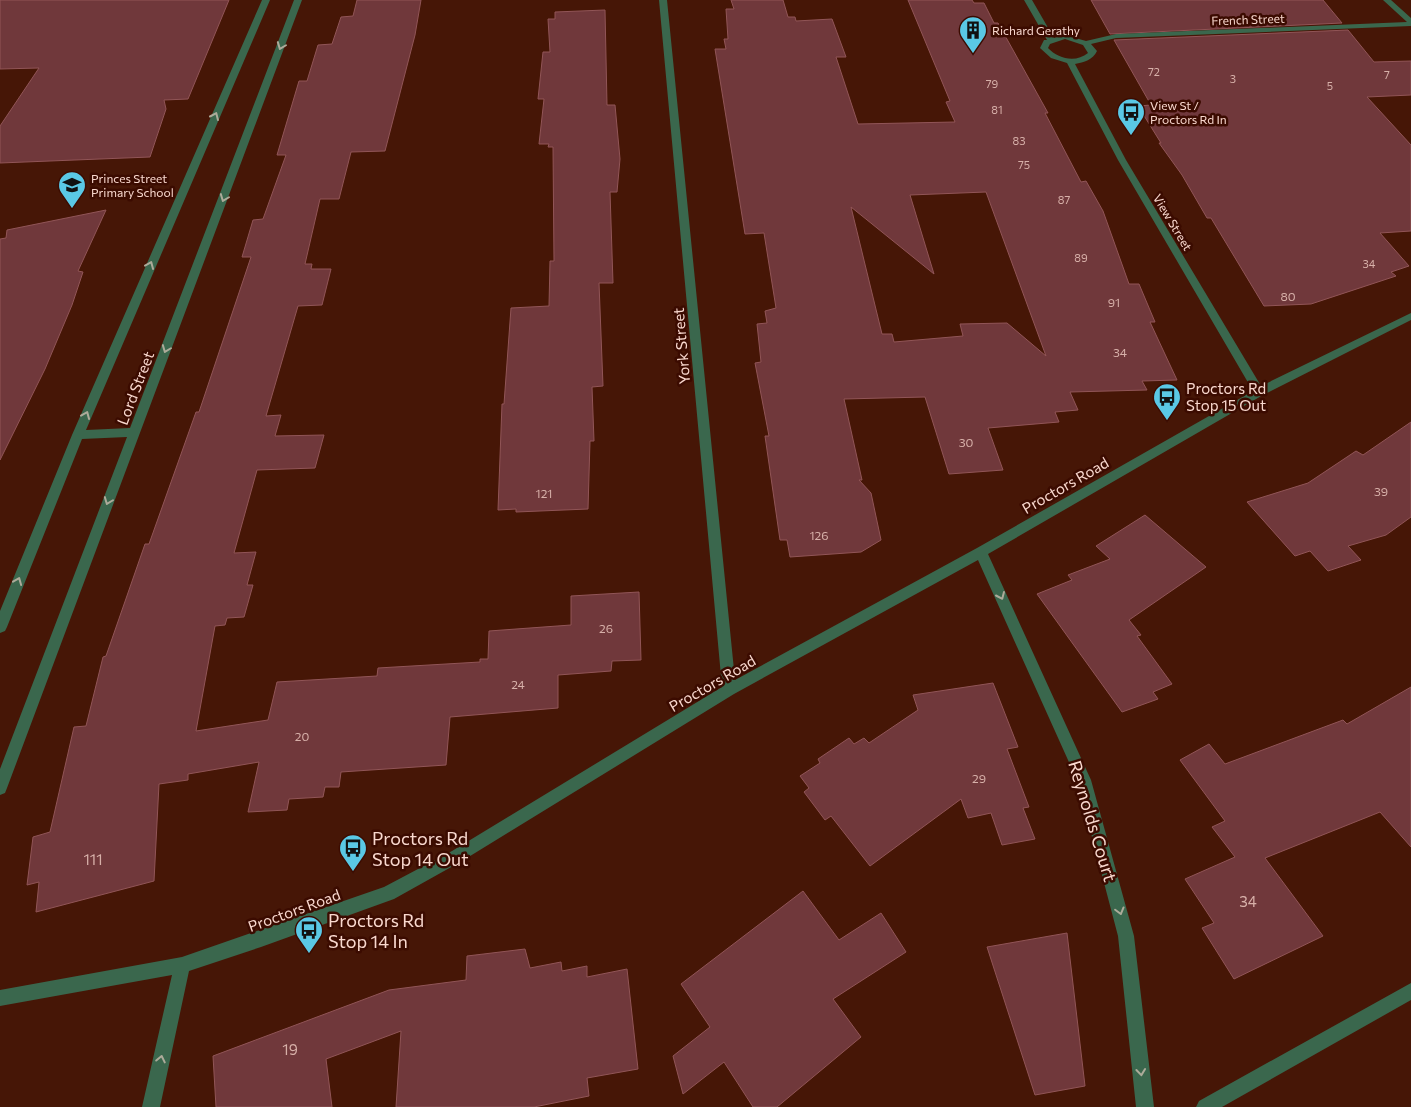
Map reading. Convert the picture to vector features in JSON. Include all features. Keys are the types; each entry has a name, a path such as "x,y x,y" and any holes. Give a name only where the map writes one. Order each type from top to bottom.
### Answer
{"street":[{"path":"0,626 78,435 266,0"},
{"name":"Lord Street","path":"0,788 298,0"},
{"name":"York Street","path":"663,0 729,690"},
{"path":"1028,0 1051,40"},
{"path":"1388,0 1411,23"},
{"name":"French Street","path":"1086,43 1116,36 1411,23"},
{"path":"1065,38 1086,43 1093,50 1090,57 1070,61 1056,58 1047,52 1044,45 1051,40 1065,38"},
{"name":"View Street","path":"1070,61 1122,160 1259,392"},
{"name":"Proctors Road","path":"0,998 182,965 261,940 388,893 457,856 729,690 981,552 1259,392 1411,316"},
{"path":"78,435 134,432"},
{"name":"Reynolds Court","path":"981,552 1084,780 1126,936 1145,1107"},
{"path":"151,1107 182,965"},
{"path":"1205,1107 1411,991"}],"building":[{"path":"0,0 229,0 188,99 164,100 166,109 150,157 0,163 0,126 39,68 0,69"},
{"path":"357,0 421,0 415,35 385,151 351,152 339,199 320,199 305,264 312,264 311,269 331,269 322,305 298,306 266,416 281,415 275,436 324,435 315,468 257,470 234,553 256,552 247,585 253,585 244,617 227,618 225,625 215,626 196,731 268,720 277,682 377,676 378,668 480,662 480,659 488,659 489,631 571,625 571,596 639,592 641,660 612,661 611,671 558,675 558,708 450,717 446,765 341,772 339,787 325,787 323,797 289,799 287,810 248,812 259,762 188,774 188,780 159,784 154,881 36,912 39,882 27,885 33,837 50,832 74,727 86,726 103,657 106,656 145,544 149,544 196,412 199,412 251,257 242,257 253,220 263,219 286,155 277,155 299,81 307,81 318,45 332,44 341,17 353,16"},
{"path":"731,0 783,0 788,17 795,17 796,21 832,19 846,57 836,57 858,124 955,122 946,102 950,101 908,0 972,0 974,3 984,3 994,23 998,23 1048,113 1045,113 1081,182 1086,181 1103,211 1129,284 1139,284 1155,322 1150,322 1177,380 1142,381 1147,390 1070,392 1078,410 1055,412 1059,422 988,428 1003,470 949,474 925,397 844,399 862,480 859,480 871,493 881,540 861,552 790,557 787,540 780,540 765,436 769,436 755,363 761,362 757,324 767,323 765,311 776,308 764,233 745,234 715,49 726,49 724,39 728,39 726,9 734,9","holes":["986,192 1046,356 1007,323 960,324 963,336 894,342 892,334 882,334 851,207 934,274 910,195"]},
{"path":"1091,0 1323,0 1342,23 1110,34"},
{"path":"605,10 607,105 615,105 620,159 617,192 610,192 613,283 599,283 603,386 592,387 594,441 590,441 588,509 516,512 516,509 498,510 502,404 504,404 511,308 549,306 550,261 554,261 553,147 548,147 549,144 539,144 544,99 538,99 543,52 550,52 548,19 555,19 555,12"},
{"path":"1348,30 1374,62 1411,61 1411,95 1367,97 1411,145 1411,231 1380,233 1409,266 1391,272 1396,276 1311,304 1264,306 1211,218 1207,218 1182,175 1159,143 1161,143 1138,106 1151,105 1114,40"},
{"path":"106,210 78,271 83,272 72,305 45,369 0,460 0,239 6,238 7,230"},
{"path":"1411,422 1411,517 1386,535 1348,546 1361,560 1328,571 1310,551 1295,556 1247,502 1308,483 1356,451 1363,455"},
{"path":"1145,515 1206,567 1129,620 1141,635 1137,636 1172,684 1153,692 1158,699 1122,712 1037,594 1072,580 1068,575 1110,559 1096,546"},
{"path":"993,683 1018,747 1007,749 1029,807 1023,808 1035,839 1002,845 991,813 968,818 961,799 870,866 831,816 825,820 804,792 809,788 800,776 820,763 818,759 849,738 854,744 864,738 869,743 918,710 913,695"},
{"path":"1411,687 1411,847 1380,812 1265,858 1323,936 1234,979 1202,928 1214,923 1185,879 1235,857 1212,827 1225,821 1180,760 1209,744 1225,764 1343,720 1347,724"},
{"path":"803,891 839,940 881,913 906,952 833,999 861,1037 777,1107 753,1107 724,1062 683,1094 673,1056 710,1027 681,984"},
{"path":"1067,933 1085,1086 1035,1095 987,947"},
{"path":"525,949 530,968 561,962 562,971 587,966 587,977 627,969 638,1069 587,1078 589,1096 534,1107 396,1107 401,1031 326,1059 332,1107 216,1107 213,1056 389,990 466,980 467,956"}],"place":[{"name":"Richard Gerathy","path":"973,54"},
{"name":"View St / Proctors Rd In","path":"1131,136"},
{"name":"Princes Street Primary School","path":"72,209"},
{"name":"Proctors Rd Stop 15 Out","path":"1167,421"},
{"name":"Proctors Rd Stop 14 Out","path":"353,872"},
{"name":"Proctors Rd Stop 14 In","path":"309,954"}]}
